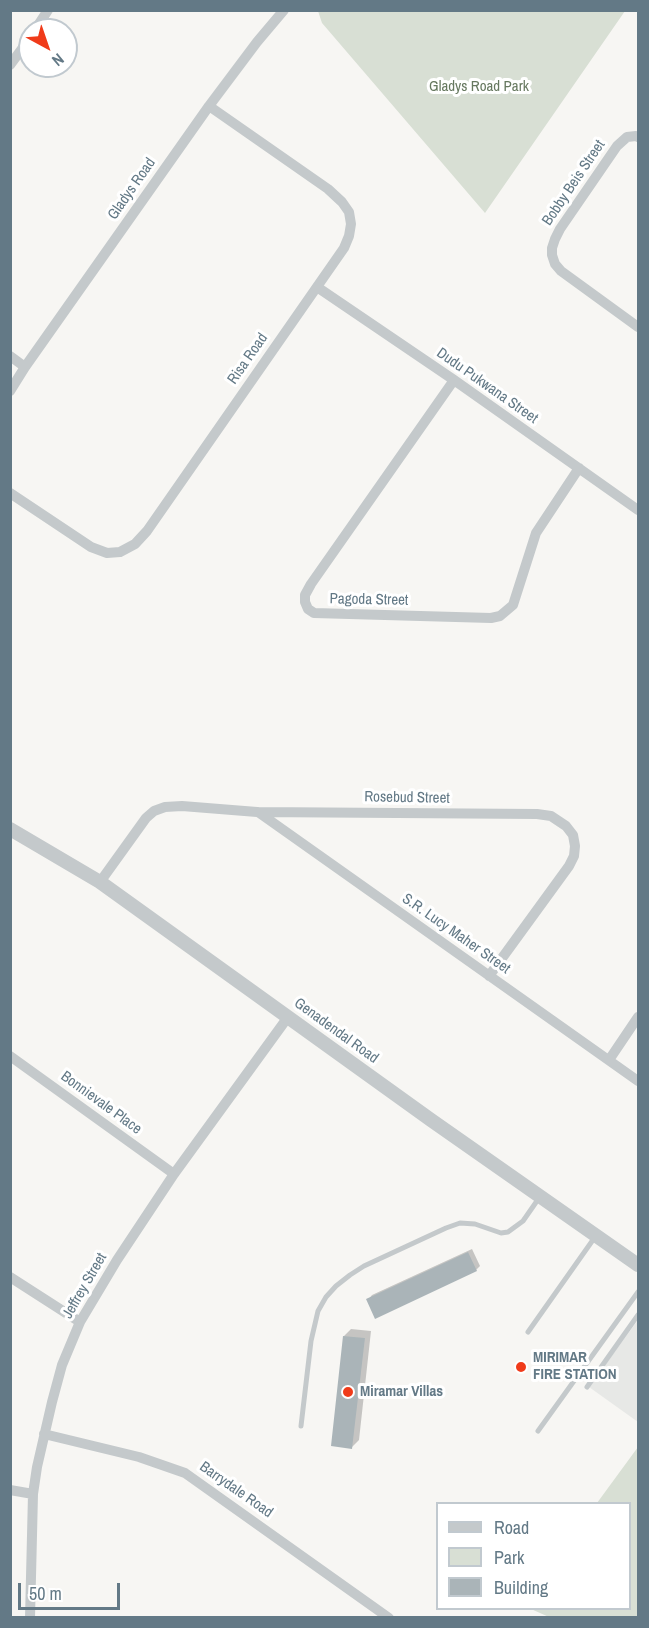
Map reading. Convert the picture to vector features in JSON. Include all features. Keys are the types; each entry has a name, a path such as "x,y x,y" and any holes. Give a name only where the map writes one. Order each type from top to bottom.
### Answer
{"street":[{"name":"Gladys Road","path":"10,391 209,106 284,10"},
{"name":"Risa Road","path":"10,493 91,548 107,553 120,552 135,544 147,531 344,248 351,224 349,212 342,202 328,189 209,106"},
{"name":"Bobby Beis Street","path":"639,137 627,137 617,146 560,229 552,248 555,264 561,271 639,327"},
{"name":"Dudu Pukwana Street","path":"317,287 639,510"},
{"path":"10,356 25,367"},
{"name":"Pagoda Street","path":"454,380 311,584 305,595 308,609 314,613 491,618 500,616 513,605 537,533 579,468"},
{"name":"Rosebud Street","path":"100,882 146,818 154,811 165,807 182,806 257,812 537,814 551,816 566,826 573,835 576,846 569,866 489,976"},
{"name":"S.R. Lucy Maher Street","path":"257,812 639,1081"},
{"name":"Genadendal Road","path":"10,829 100,882 540,1197 639,1265"},
{"name":"Jeffrey Street","path":"30,1617 33,1494 44,1434 62,1365 80,1322 117,1260 174,1174 288,1017"},
{"path":"609,1060 639,1017"},
{"name":"Bonnievale Place","path":"10,1056 174,1174"},
{"path":"10,1276 80,1322"},
{"name":"Barrydale Road","path":"44,1434 139,1457 184,1473 389,1617"},
{"path":"10,1490 33,1494"}],"lane":[{"path":"301,1426 311,1341 318,1311 336,1286 364,1266 460,1223 475,1224 501,1233 508,1232 523,1221 540,1197"},
{"path":"528,1332 596,1236"},
{"path":"538,1431 639,1292"},
{"path":"587,1388 639,1315"}],"shaded area":[{"path":"638,1320 638,1422 589,1387"}],"green space":[{"name":"Gladys Road Park","path":"318,10 625,11 485,213 322,23"},
{"path":"638,1447 638,1617 549,1617 533,1610 631,1610 631,1502 598,1502"}],"building":[{"path":"468,1252 477,1271 375,1319 366,1299"},
{"name":"Miramar Villas","path":"343,1336 365,1338 352,1449 331,1446"}],"place":[{"name":"MIRIMAR FIRE STATION","path":"521,1367"},
{"name":"Miramar Villas","path":"348,1392"}]}
